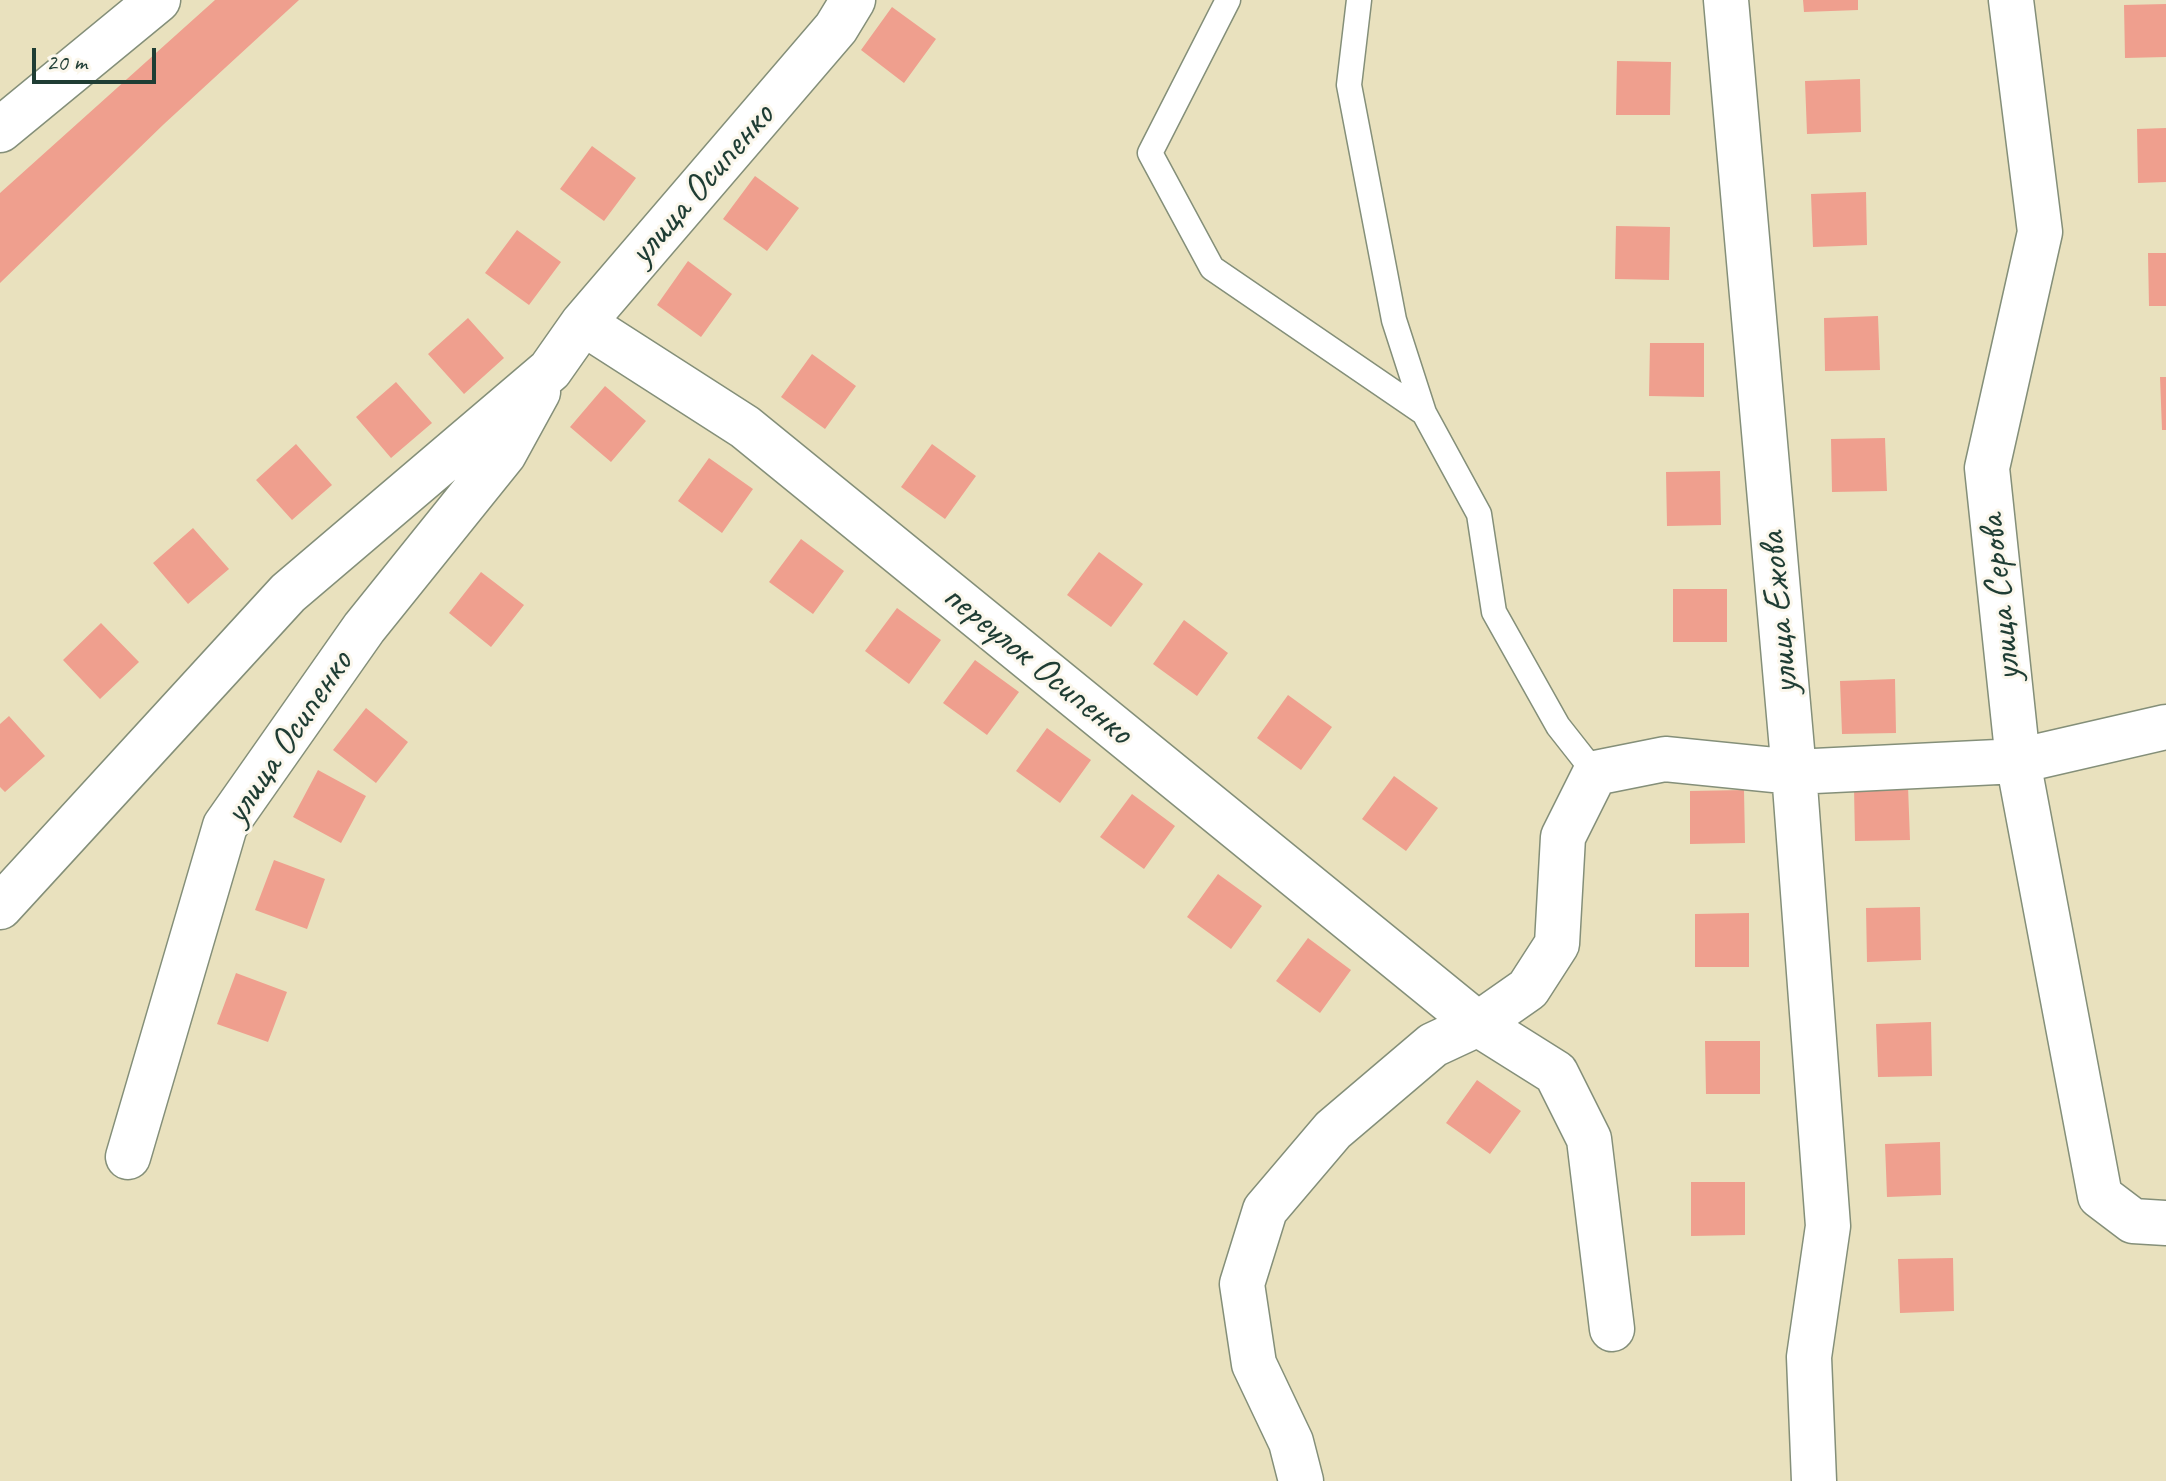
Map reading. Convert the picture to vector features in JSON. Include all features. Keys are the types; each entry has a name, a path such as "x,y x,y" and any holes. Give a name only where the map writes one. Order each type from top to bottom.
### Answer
{"street":[{"path":"0,130 158,0"},
{"name":"улица Осипенко","path":"128,1157 225,826 364,628 504,454 550,370 583,323 836,28 853,0"},
{"name":"улица Ежова","path":"1726,0 1794,772 1828,1226 1809,1357 1814,1481"},
{"name":"улица Серова","path":"2011,0 2040,232 1987,468 2018,761 2100,1196 2133,1221 2166,1223"},
{"name":"переулок Осипенко","path":"583,323 745,427 1478,1024 1556,1073 1589,1139 1612,1329"},
{"name":"улица Осипенко","path":"0,907 288,593 550,370"},
{"path":"1301,1481 1291,1442 1254,1364 1242,1284 1265,1210 1333,1130 1433,1045 1478,1024 1528,989 1557,944 1563,837 1595,773 1665,759 1794,772 2018,761 2166,727"}],"lane":[{"path":"1228,0 1150,153 1212,268 1424,413"},
{"path":"1359,0 1349,85 1394,320 1424,413 1479,514 1494,612 1558,726 1595,773"}],"building":[{"path":"215,0 299,0 164,124 0,283 0,193"},
{"path":"1803,0 1858,0 1858,10 1804,12"},
{"path":"2166,4 2166,57 2125,58 2124,5"},
{"path":"892,7 936,39 904,83 861,50"},
{"path":"1617,61 1671,62 1670,115 1616,115"},
{"path":"1860,79 1861,132 1807,134 1805,81"},
{"path":"2166,128 2166,182 2138,183 2137,129"},
{"path":"592,146 636,178 604,221 560,189"},
{"path":"755,176 799,208 767,251 723,219"},
{"path":"1866,192 1867,245 1813,247 1811,194"},
{"path":"1616,226 1670,227 1669,280 1615,279"},
{"path":"517,230 561,262 529,305 485,273"},
{"path":"2148,253 2166,253 2166,306 2149,306"},
{"path":"688,261 732,294 701,337 657,305"},
{"path":"1878,316 1880,370 1825,371 1824,318"},
{"path":"468,318 504,358 464,394 428,354"},
{"path":"1650,343 1704,343 1704,397 1649,396"},
{"path":"812,354 856,386 825,429 781,397"},
{"path":"2160,377 2166,377 2166,430 2162,430"},
{"path":"396,382 432,423 391,458 356,417"},
{"path":"605,386 646,421 611,462 570,427"},
{"path":"1885,438 1887,491 1832,492 1831,439"},
{"path":"296,444 332,485 292,520 256,480"},
{"path":"932,444 976,476 945,519 901,487"},
{"path":"709,458 753,489 722,533 678,501"},
{"path":"1720,471 1721,525 1667,526 1666,472"},
{"path":"193,528 229,569 188,604 153,563"},
{"path":"801,539 844,571 813,614 769,582"},
{"path":"1099,552 1143,584 1111,627 1067,595"},
{"path":"481,572 524,605 491,647 449,613"},
{"path":"1673,589 1727,589 1727,642 1673,642"},
{"path":"897,608 941,640 909,684 865,651"},
{"path":"1184,620 1228,653 1197,696 1153,664"},
{"path":"101,623 139,662 100,699 63,660"},
{"path":"975,660 1019,692 987,735 943,703"},
{"path":"1895,679 1896,733 1842,734 1840,681"},
{"path":"1288,695 1332,727 1301,770 1257,738"},
{"path":"366,708 408,742 376,783 333,750"},
{"path":"9,716 45,756 5,792 0,787 0,724"},
{"path":"1047,728 1091,760 1060,803 1016,771"},
{"path":"318,770 366,796 341,843 293,817"},
{"path":"1394,776 1438,808 1406,851 1362,819"},
{"path":"1908,786 1910,840 1855,841 1854,787"},
{"path":"1744,790 1745,843 1690,844 1690,791"},
{"path":"1132,794 1175,826 1144,869 1100,837"},
{"path":"274,860 325,879 307,929 255,910"},
{"path":"1218,874 1262,906 1231,949 1187,917"},
{"path":"1920,907 1921,960 1867,962 1866,908"},
{"path":"1749,913 1749,967 1695,967 1695,914"},
{"path":"1308,938 1351,970 1320,1013 1276,981"},
{"path":"236,973 287,992 268,1042 217,1024"},
{"path":"1931,1022 1932,1076 1878,1077 1876,1024"},
{"path":"1705,1041 1760,1041 1760,1094 1706,1094"},
{"path":"1477,1080 1521,1111 1490,1154 1446,1123"},
{"path":"1940,1142 1941,1195 1887,1197 1885,1144"},
{"path":"1691,1182 1745,1182 1745,1235 1691,1236"},
{"path":"1953,1258 1954,1311 1900,1313 1898,1259"}]}
